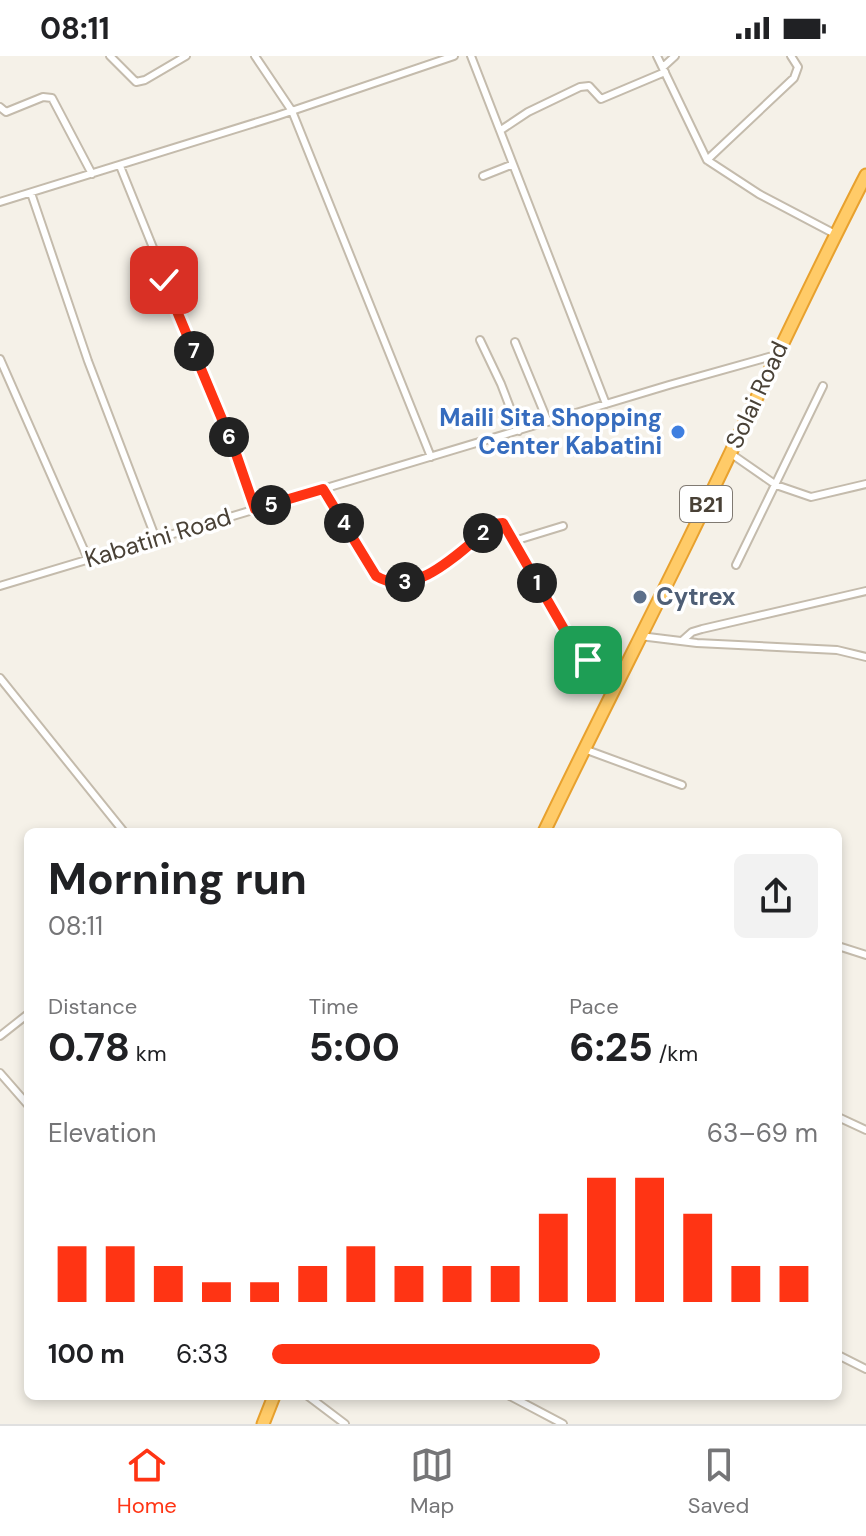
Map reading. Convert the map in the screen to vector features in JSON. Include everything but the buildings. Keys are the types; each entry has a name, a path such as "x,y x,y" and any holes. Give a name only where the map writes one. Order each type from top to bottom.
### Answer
{"highway":[{"name":"Solai Road","path":"546,828 866,175"},
{"path":"263,1424 272,1400"}],"street":[{"path":"110,56 136,82 186,56"},
{"path":"255,56 292,111 431,457"},
{"path":"0,202 292,111 454,56"},
{"path":"471,56 606,404"},
{"path":"657,56 707,160 759,194 835,234"},
{"path":"501,130 528,112 580,87 589,86 601,99 664,70 675,56"},
{"path":"707,160 794,78 798,67 791,56"},
{"path":"0,107 6,112 43,97 52,98 92,174"},
{"path":"483,176 511,165"},
{"path":"120,166 234,448 255,509"},
{"path":"31,193 88,361 156,539"},
{"path":"480,340 519,431"},
{"path":"515,342 548,422"},
{"name":"Kabatini Road","path":"0,586 776,355"},
{"path":"0,359 88,559"},
{"path":"736,565 823,386"},
{"path":"730,453 776,485 811,497 866,484"},
{"path":"323,489 376,576 386,582 420,579 499,522 506,526 579,655 621,671"},
{"path":"514,541 563,526"},
{"path":"683,640 692,632 702,629 866,592"},
{"path":"640,636 837,650 866,657"},
{"path":"0,678 121,828"},
{"path":"584,749 682,785"},
{"path":"842,947 866,955"},
{"path":"0,1036 24,1017"},
{"path":"0,1073 24,1100"},
{"path":"842,1119 866,1130"},
{"path":"842,1357 866,1369"},
{"path":"313,1400 345,1424"},
{"path":"518,1400 563,1424"}],"place":[{"name":"Maili Sita Shopping Center Kabatini","path":"678,432"},
{"name":"Cytrex","path":"640,597"}],"route":[{"path":"164,280 234,448 255,509 323,489 376,576 386,582 401,583 420,579 494,524 503,523 579,655 588,660"}]}
